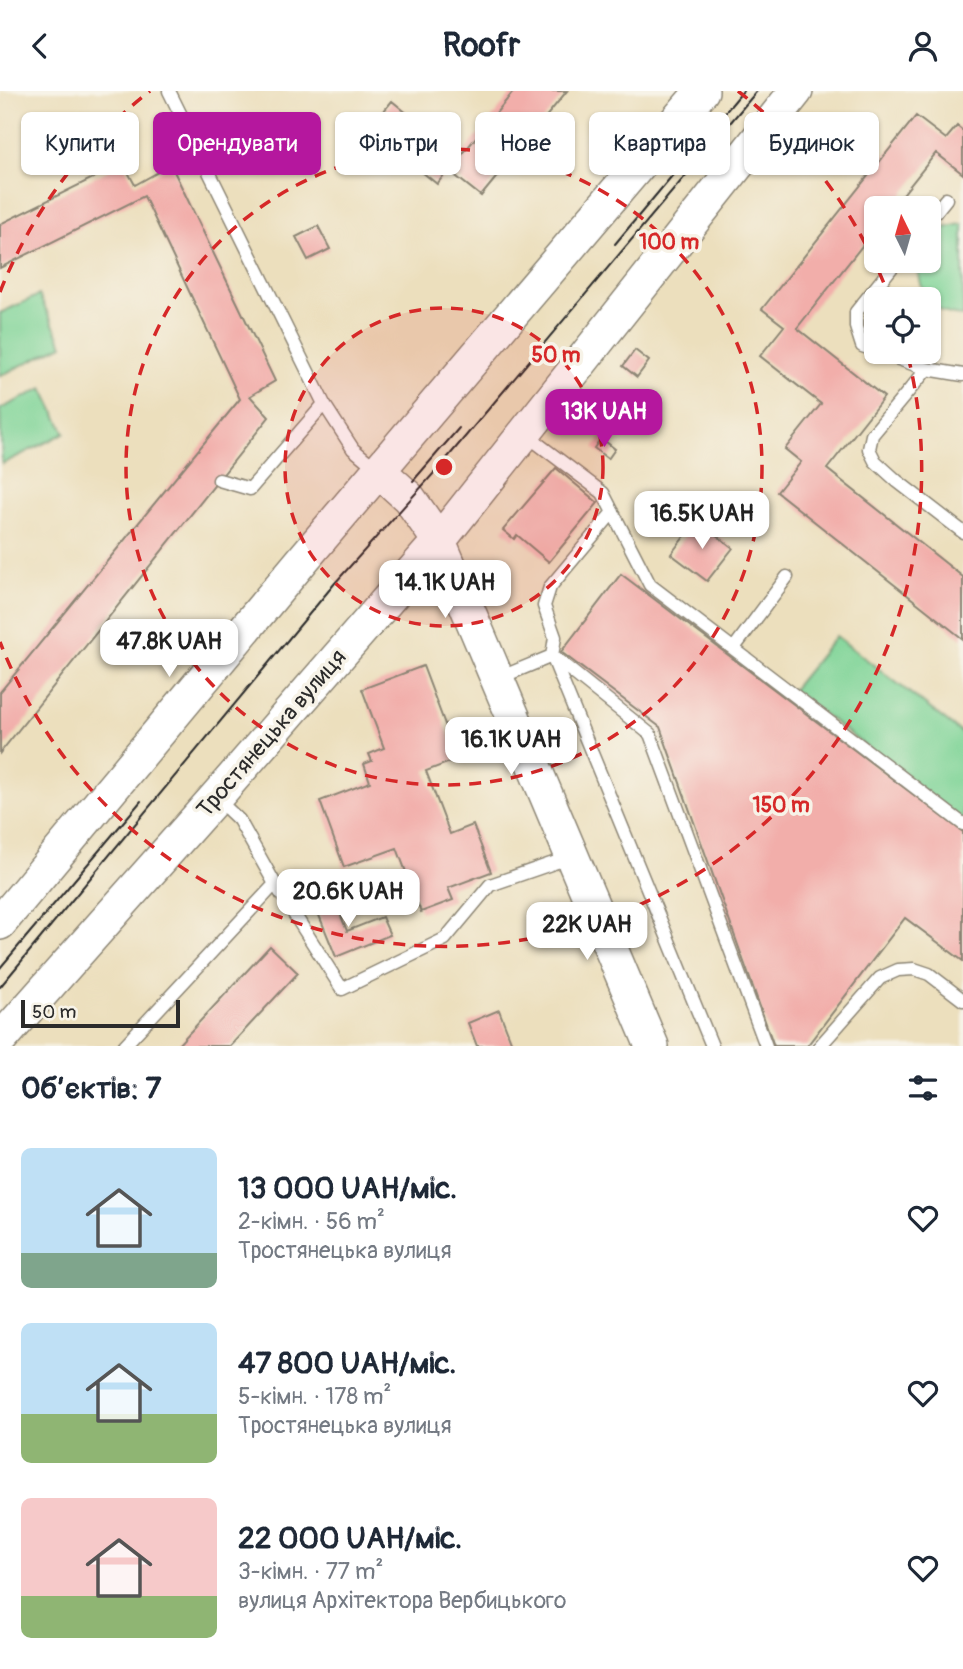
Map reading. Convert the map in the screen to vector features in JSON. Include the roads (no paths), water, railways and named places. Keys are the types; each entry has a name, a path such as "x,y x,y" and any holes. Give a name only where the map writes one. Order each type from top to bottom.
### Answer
{"main road":[{"path":"0,923 378,470 702,91"},
{"name":"Тростянецька вулиця","path":"0,1040 439,541 796,91"},
{"path":"378,470 409,498 439,541 652,1046"}],"lane":[{"path":"169,91 324,404 352,449 378,470"},
{"path":"942,204 946,199"},
{"path":"876,287 887,273"},
{"path":"864,302 856,312 856,327 864,347"},
{"path":"913,364 963,375"},
{"path":"927,369 872,435 869,449 875,461 897,481 963,532"},
{"path":"219,480 250,489 324,404"},
{"path":"525,434 603,493 650,585 963,824"},
{"path":"613,512 550,587 544,606 555,637 552,656 712,1046"},
{"path":"734,648 787,577"},
{"path":"499,678 552,656"},
{"path":"552,656 650,734 766,1046"},
{"path":"216,797 239,820 275,884 342,989 446,939 490,885 572,856"},
{"path":"124,1046 275,884"},
{"path":"820,1046 880,978 898,970 914,969 929,974 963,1000"}],"tram line":[{"path":"615,244 743,91"},
{"path":"0,987 335,583 443,463 757,91"},
{"path":"413,481 459,428"},
{"path":"0,968 141,801"}]}
